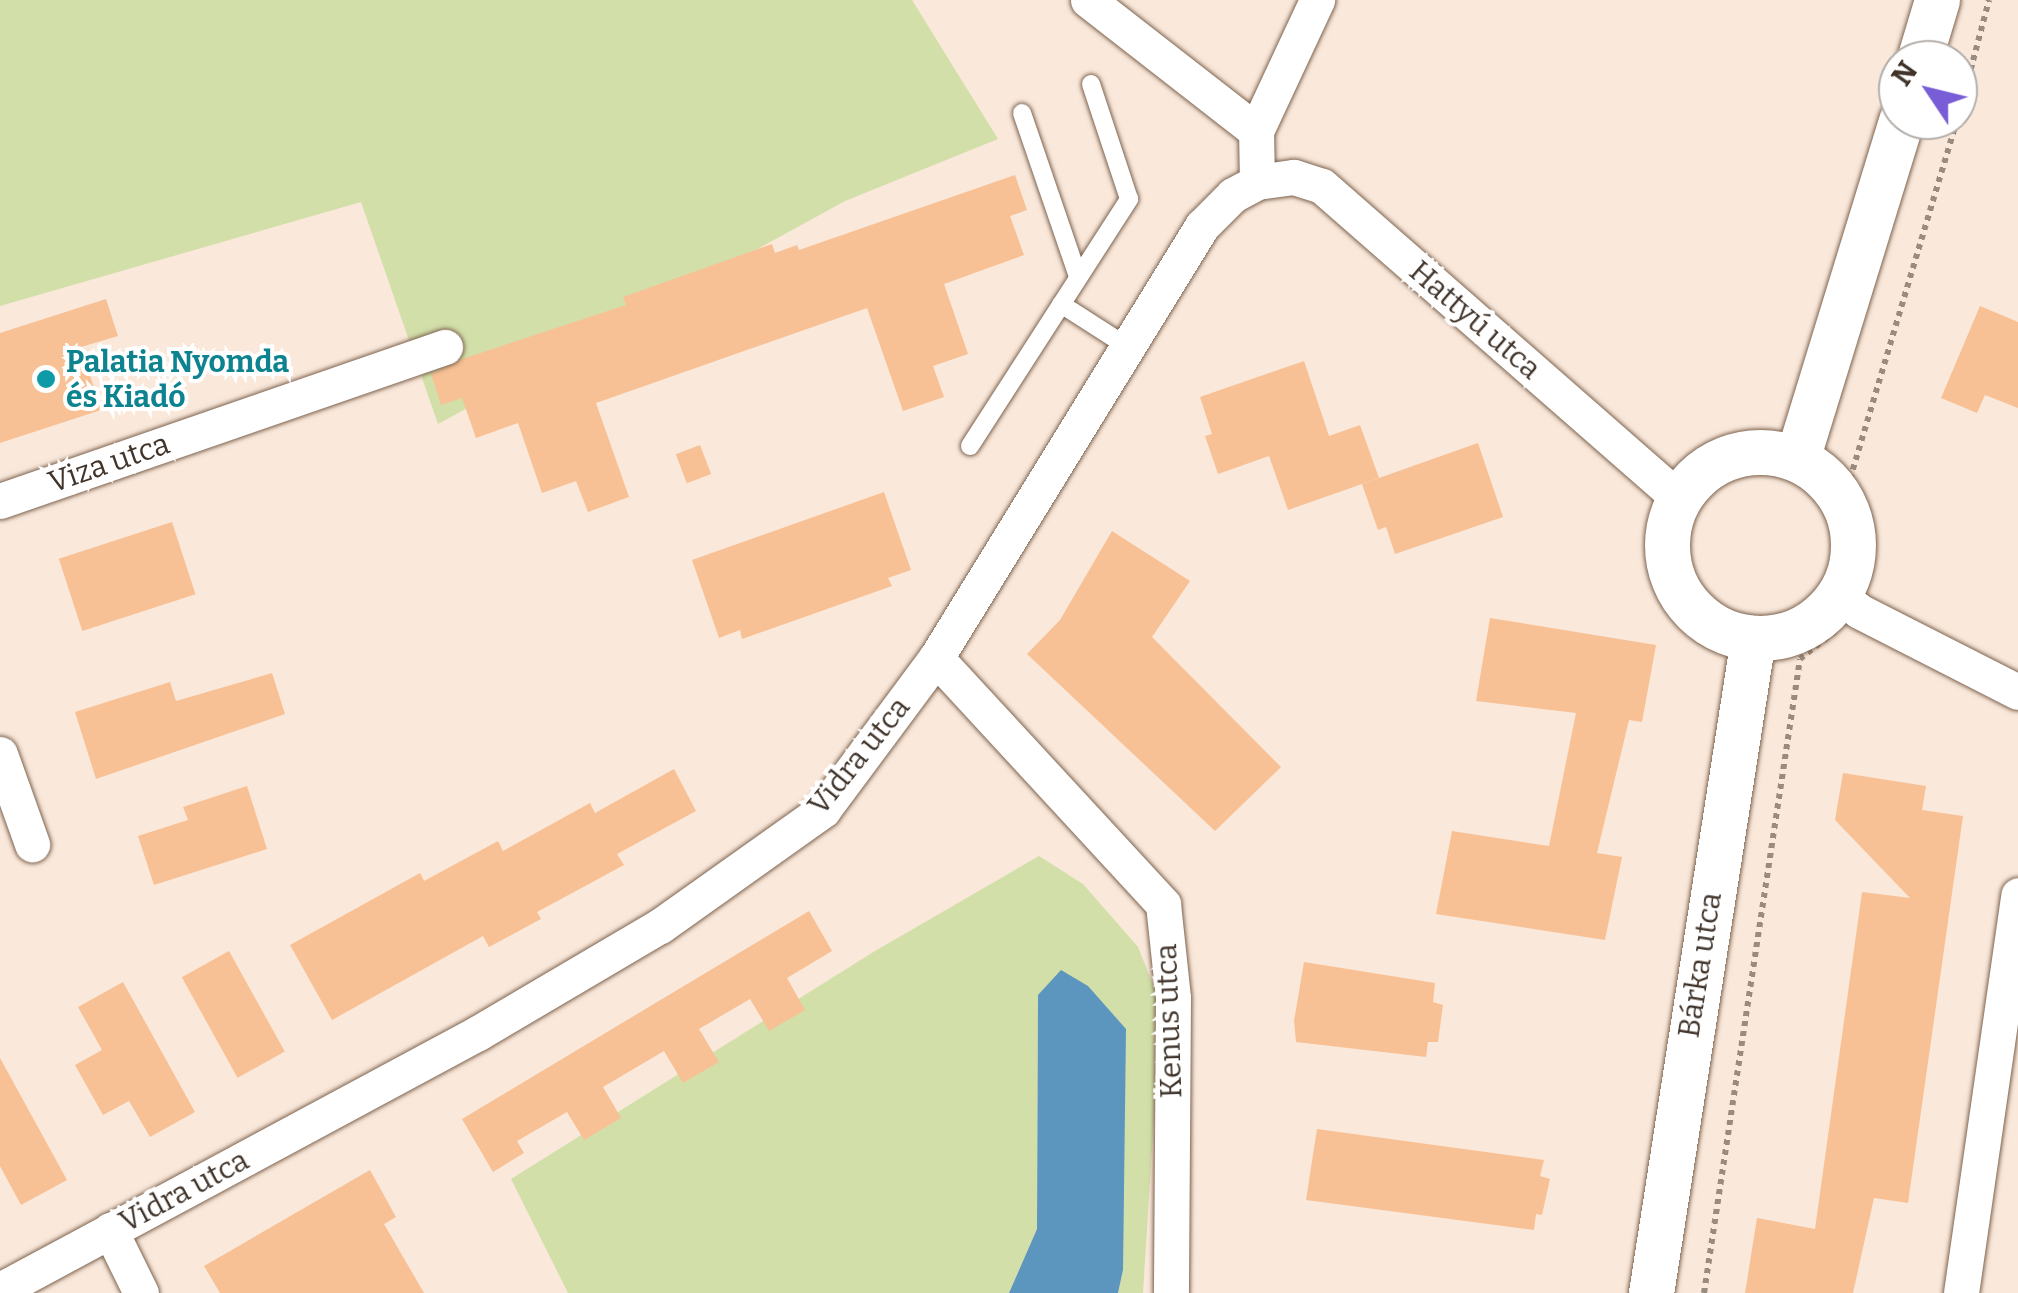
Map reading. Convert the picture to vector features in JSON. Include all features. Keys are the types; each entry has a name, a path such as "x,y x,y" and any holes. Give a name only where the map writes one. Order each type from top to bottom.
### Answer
{"street":[{"path":"1088,0 1256,131"},
{"path":"1256,182 1256,131 1318,0"},
{"path":"1925,40 1937,0"},
{"path":"1796,458 1894,140"},
{"name":"Hattyú utca","path":"1256,182 1294,177 1322,186 1678,498"},
{"name":"Vidra utca","path":"0,1290 478,1033 660,926 823,810 936,658 1202,226 1233,194 1256,182"},
{"name":"Viza utca","path":"0,501 445,347"},
{"path":"1767,451 1796,458 1822,474 1840,496 1851,524 1853,552 1840,596 1809,625 1782,636 1752,638 1725,632 1700,617 1681,596 1669,570 1666,541 1678,498 1708,467 1736,454 1767,451"},
{"path":"1840,596 1859,611 2018,692"},
{"name":"Bárka utca","path":"1651,1293 1752,638"},
{"name":"Kenus utca","path":"936,658 1163,904 1174,998 1171,1293"},
{"path":"0,754 32,844"},
{"path":"1961,1293 2018,895"},
{"path":"110,1230 141,1293"}],"lane":[{"path":"970,446 1129,200 1091,84"},
{"path":"1022,113 1078,277"},
{"path":"1061,304 1128,347"}],"path":[{"path":"1978,40 1988,0"},
{"path":"1858,518 1850,479 1952,140"},
{"path":"1704,1293 1800,659"}],"green space":[{"path":"0,0 912,0 998,139 845,201 438,424 361,202 0,306"},
{"path":"1039,856 1083,884 1138,947 1161,1004 1143,1293 1118,1293 1123,1270 1038,995 1037,1229 1009,1293 568,1293 511,1179 875,951"}],"water":[{"path":"1061,970 1088,986 1126,1029 1123,1270 1118,1293 1009,1293 1037,1229 1038,995"}],"building":[{"path":"1015,175 1027,210 1010,216 1024,255 944,284 968,354 933,366 944,397 903,411 867,308 596,403 629,497 588,512 576,481 542,493 518,423 476,438 462,398 441,405 431,374 462,359 626,305 623,297 772,244 775,253 797,245 799,250"},
{"name":"Palatia Nyomda és Kiadó","path":"106,299 118,336 81,347 101,410 0,443 0,333"},
{"path":"1980,306 2018,322 2018,408 1985,395 1977,413 1941,398"},
{"path":"1304,361 1329,436 1360,425 1379,478 1288,510 1269,456 1218,474 1205,436 1212,434 1200,397"},
{"path":"1478,443 1503,517 1395,554 1386,527 1378,530 1362,484"},
{"path":"700,445 711,474 687,483 676,454"},
{"path":"884,492 911,570 888,578 892,586 742,639 740,630 719,638 692,560"},
{"path":"172,522 195,594 82,631 59,559"},
{"path":"1112,531 1190,581 1152,637 1281,767 1215,831 1027,654 1060,620"},
{"path":"1490,618 1656,645 1642,722 1629,720 1597,853 1622,857 1605,940 1436,914 1452,831 1549,846 1576,713 1476,701"},
{"path":"272,673 285,714 96,779 75,712 170,682 176,701"},
{"path":"674,769 696,811 617,854 624,865 537,912 541,919 489,947 483,936 332,1020 290,945 420,873 424,881 498,841 503,851 590,803 595,813"},
{"path":"1843,773 1926,786 1922,810 1963,816 1908,1203 1874,1198 1853,1293 1745,1293 1757,1218 1815,1229 1862,892 1910,898 1835,820"},
{"path":"247,786 267,849 154,885 138,836 188,820 183,807"},
{"path":"809,911 832,951 787,978 805,1010 769,1031 750,999 699,1029 719,1062 683,1083 664,1051 603,1087 621,1118 584,1140 567,1112 517,1141 524,1153 493,1172 462,1119"},
{"path":"229,951 285,1052 238,1078 182,977"},
{"path":"1304,962 1435,983 1433,1002 1443,1005 1438,1042 1428,1042 1426,1057 1296,1042 1294,1021"},
{"path":"123,982 195,1112 150,1137 129,1101 103,1115 75,1065 102,1050 78,1007"},
{"path":"0,1058 67,1180 21,1205 0,1166"},
{"path":"1317,1129 1544,1160 1540,1176 1550,1179 1542,1215 1536,1214 1534,1230 1306,1200"},
{"path":"370,1170 396,1217 384,1224 424,1293 220,1293 204,1266"}],"place":[{"name":"Palatia Nyomda és Kiadó","path":"46,379"}]}
